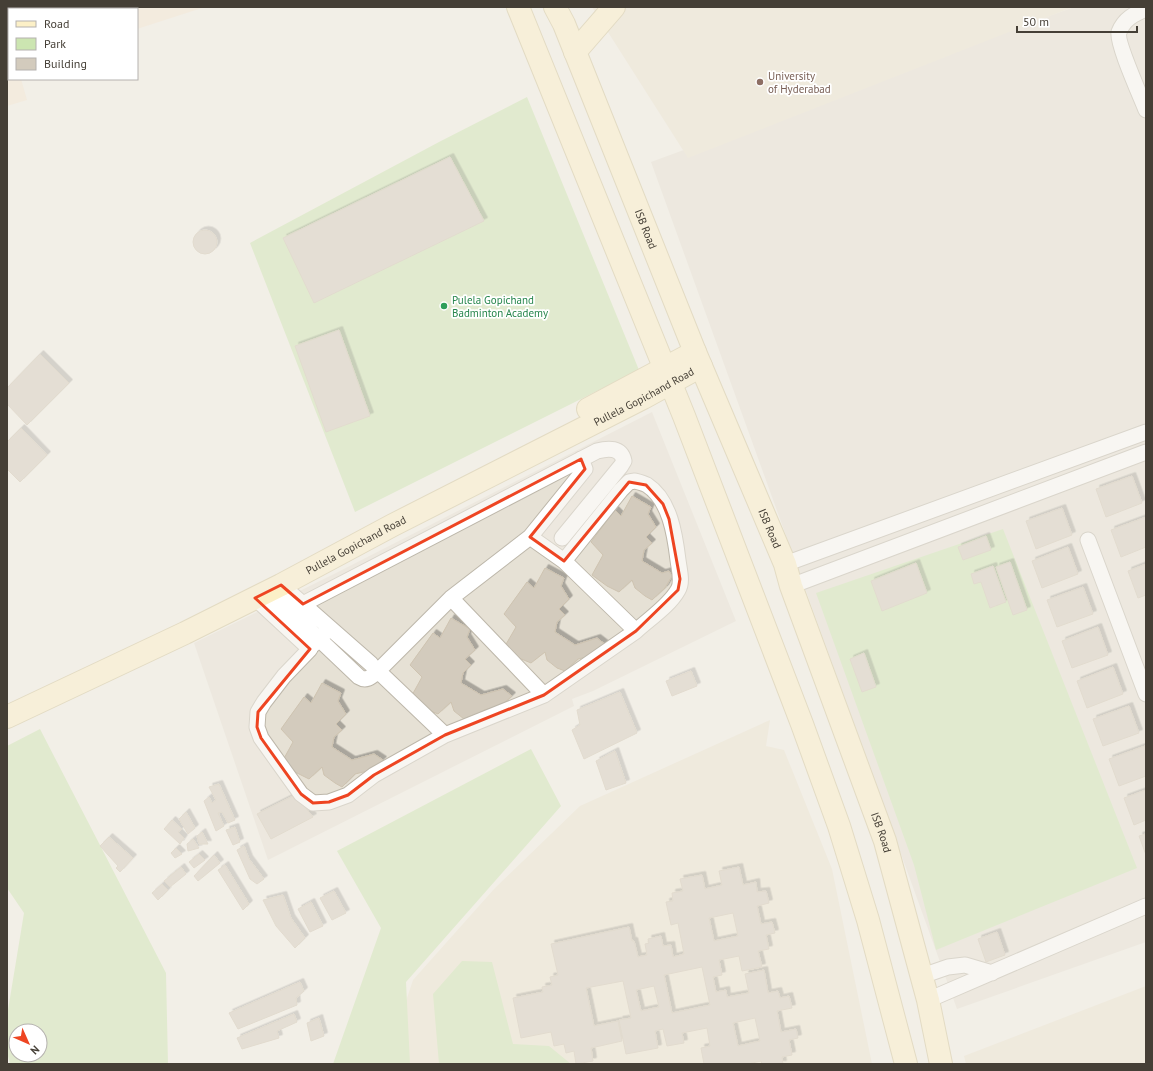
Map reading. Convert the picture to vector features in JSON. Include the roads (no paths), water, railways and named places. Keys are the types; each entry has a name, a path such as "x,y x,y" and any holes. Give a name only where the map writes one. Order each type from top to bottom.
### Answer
{"main road":[{"path":"518,7 684,416 750,586 839,826 868,920 906,1064"},
{"path":"575,52 614,7"},
{"name":"ISB Road","path":"561,10 575,52 698,359 785,564 791,586 885,841 922,976 941,1064"},
{"name":"Pullela Gopichand Road","path":"7,717 185,633 391,520 698,359"},
{"name":"Pullela Gopichand Road","path":"7,706 180,625 258,594 391,520"}],"street":[{"path":"1146,9 1134,14 1124,22 1118,34 1122,49 1146,110"},
{"path":"785,564 1146,432"},
{"path":"303,604 597,450 609,448 617,450 623,456 624,461 562,538"},
{"path":"791,586 1146,452"},
{"path":"258,594 315,644 362,679 368,679 374,667 451,598 530,537 585,469 580,459"},
{"path":"330,628 284,676 258,712 257,727 261,738 301,794 313,803 328,802 348,795 374,775 445,735 544,694 636,631 665,606 678,590 680,579 675,540 669,519 663,504 654,492 646,485 635,481 629,482 621,490 564,561"},
{"path":"530,537 564,561 636,631"},
{"path":"1088,540 1146,694"},
{"path":"258,594 303,604 374,667 445,735"},
{"path":"451,598 544,694"},
{"path":"928,1000 1146,906"},
{"path":"922,976 948,967 965,965 992,973"}],"place":[{"name":"University of Hyderabad","path":"760,82"},
{"name":"Pulela Gopichand Badminton Academy","path":"444,306"}]}
